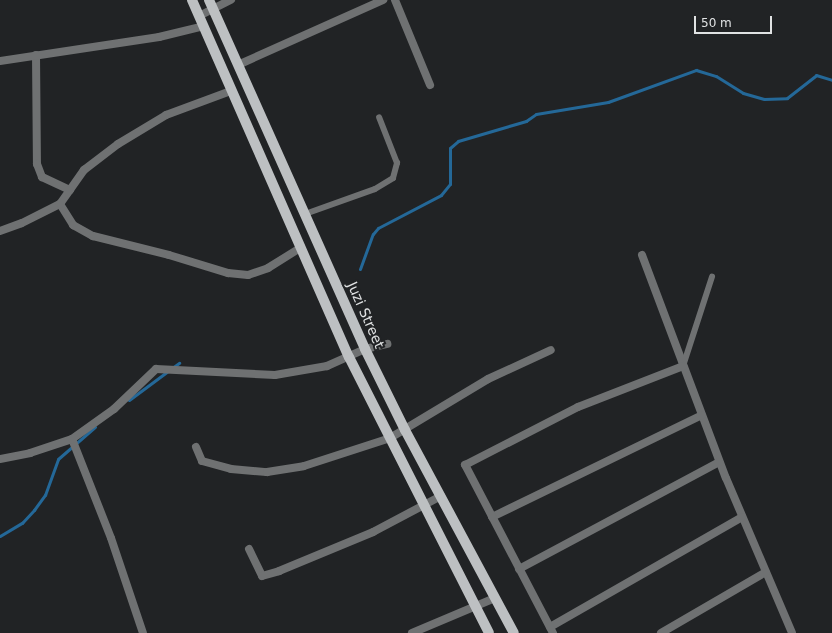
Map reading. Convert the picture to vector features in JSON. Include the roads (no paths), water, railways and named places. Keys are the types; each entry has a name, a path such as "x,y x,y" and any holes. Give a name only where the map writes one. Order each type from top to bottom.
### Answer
{"main road":[{"path":"192,0 349,357 489,633"},
{"name":"Juzi Street","path":"211,5 240,64 365,349 405,430 514,633"}],"street":[{"path":"199,16 211,5 231,0"},
{"path":"240,64 383,0"},
{"path":"395,0 430,85"},
{"path":"0,61 159,37 204,26"},
{"path":"36,55 37,164 42,177 70,190"},
{"path":"0,231 22,223 60,204 84,170 118,144 166,115 231,91"},
{"path":"60,204 73,225 92,236 169,255 228,273 248,274 261,270 300,248"},
{"path":"642,255 719,462 792,633"},
{"path":"0,459 74,444 156,369 275,375 327,366 365,349 386,344"},
{"path":"196,447 202,461 231,469 267,472 304,466 390,438 488,379 551,350"},
{"path":"683,366 578,407 465,465 551,630 742,517"},
{"path":"492,517 702,415"},
{"path":"74,444 112,538 143,633"},
{"path":"519,569 719,462"},
{"path":"249,549 262,576 279,571 373,532 441,496"},
{"path":"661,633 766,572"},
{"path":"412,633 495,598"}],"lane":[{"path":"305,214 375,189 393,178 397,163 379,117"},
{"path":"683,366 712,277"}],"waterway":[{"path":"360,269 373,234 378,228 441,195 450,184 450,148 458,141 526,121 536,114 608,102 696,70 716,76 743,93 764,99 787,98 816,75 832,80"},
{"path":"172,368 179,363"},
{"path":"129,400 168,371"},
{"path":"0,536 22,523 34,510 45,495 58,459 95,427"}]}
